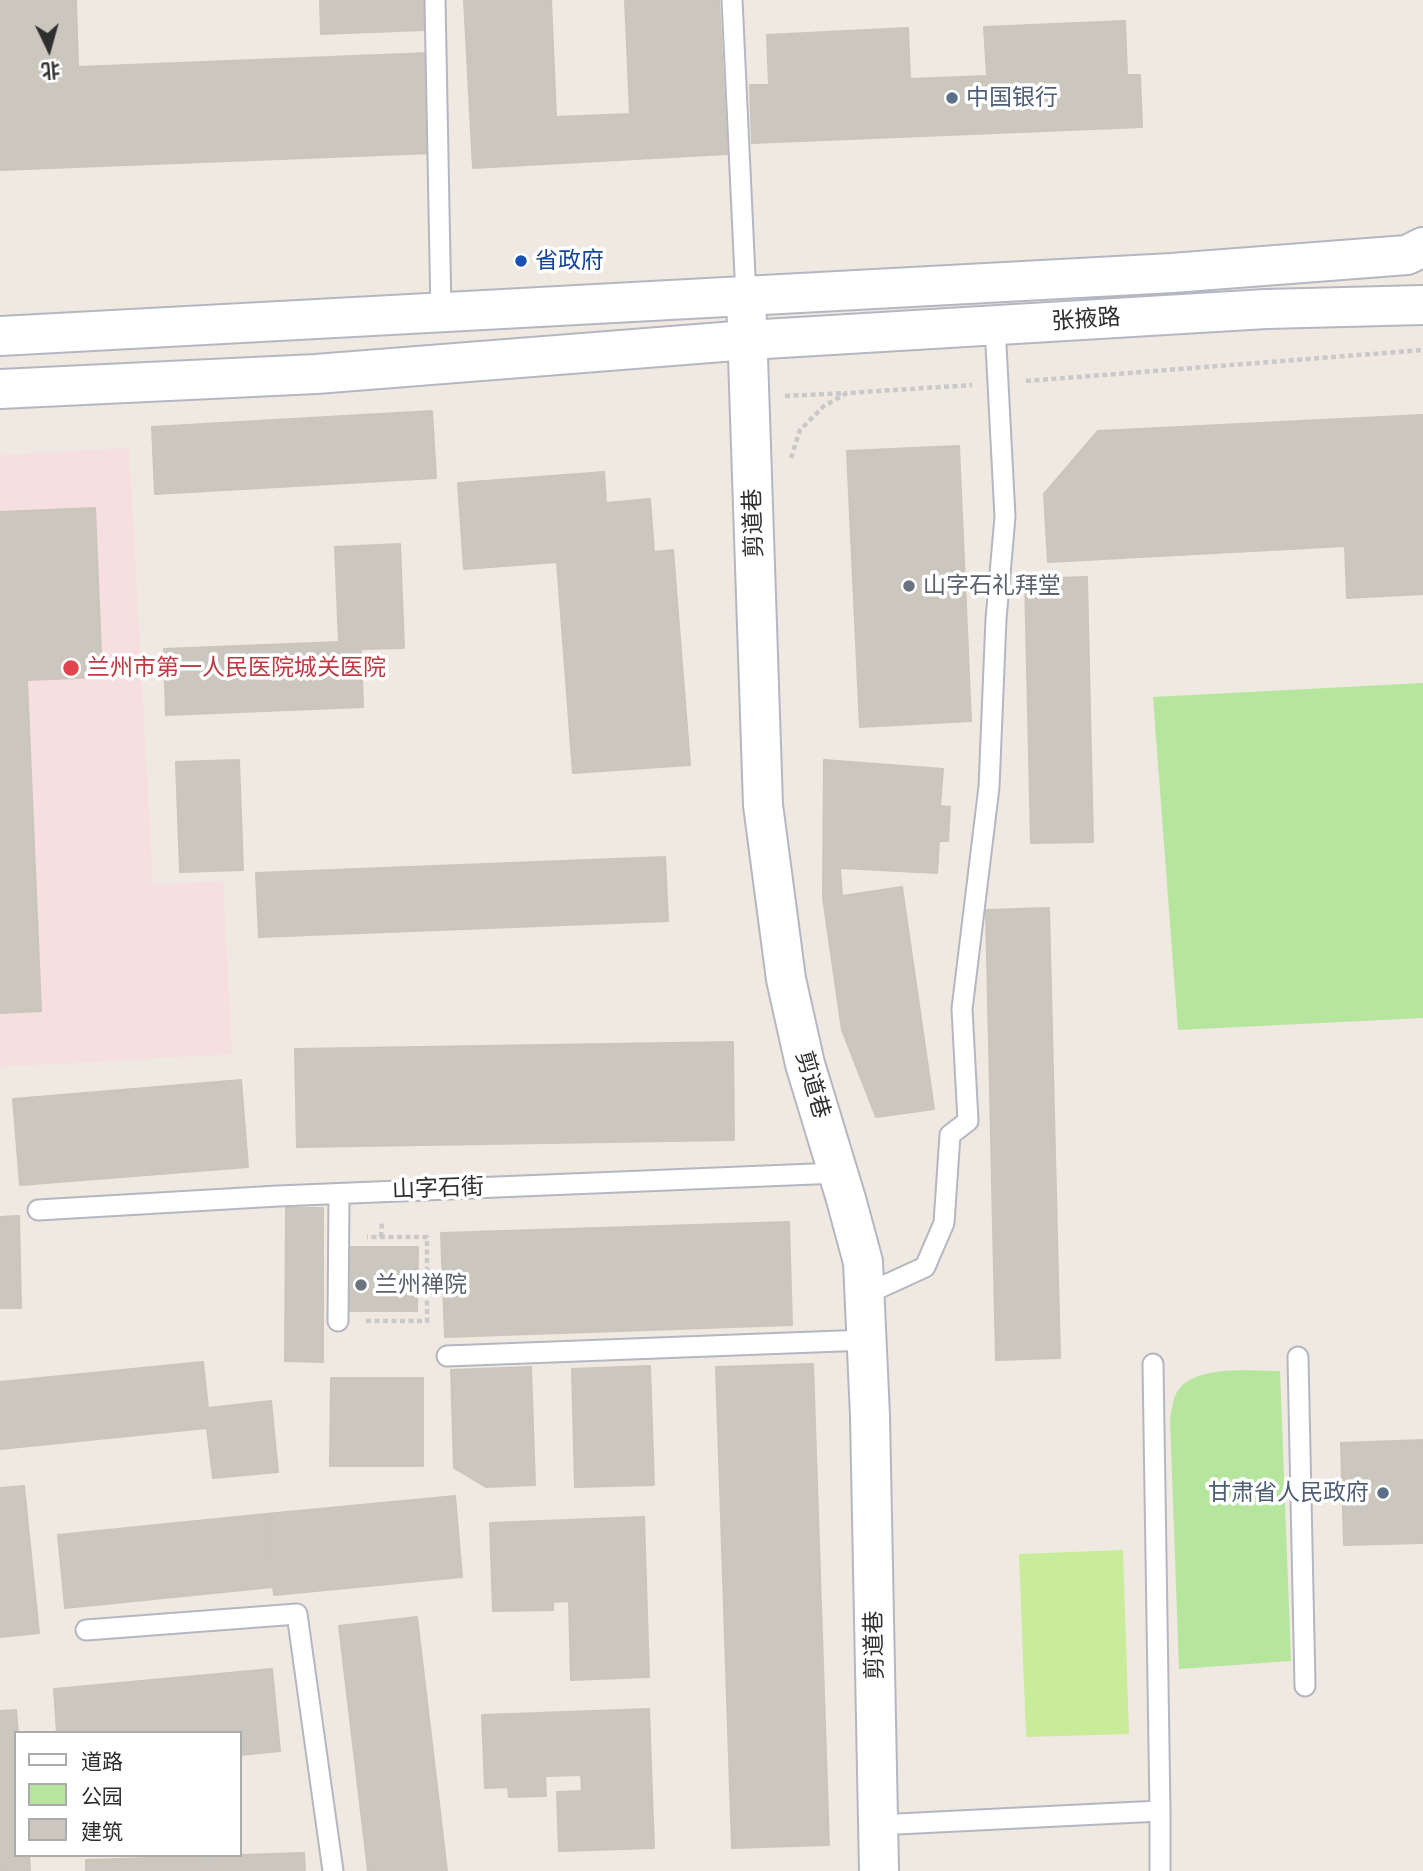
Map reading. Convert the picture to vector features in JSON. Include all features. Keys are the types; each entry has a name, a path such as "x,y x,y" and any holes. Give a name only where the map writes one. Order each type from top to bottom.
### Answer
{"main road":[{"path":"0,336 1172,273 1407,255 1423,247"},
{"name":"剪道巷","path":"746,297 763,805 786,979 805,1064 863,1262 871,1429 880,1871"},
{"name":"张掖路","path":"0,389 316,374 748,340 1266,309 1423,305"}],"lane":[{"path":"435,0 441,313"},
{"path":"732,0 746,297"},
{"path":"864,1295 925,1267 944,1223 950,1135 968,1121 962,1009 989,787 996,619 1005,517 995,326"},
{"name":"山字石街","path":"37,1210 838,1172"},
{"path":"338,1321 339,1194"},
{"path":"447,1356 867,1340"},
{"path":"1298,1357 1305,1686"},
{"path":"1153,1364 1160,1871"},
{"path":"86,1630 297,1614 333,1871"},
{"path":"877,1825 1160,1811"}],"path":[{"path":"751,398 998,383 1423,350"},
{"path":"789,466 800,430 824,406 847,393"},
{"path":"338,1321 427,1321 427,1237 339,1237"}],"shaded area":[{"name":"兰州市第一人民医院城关医院","path":"129,448 153,885 223,881 232,1054 0,1067 0,455"}],"green space":[{"path":"1423,683 1423,1018 1178,1030 1153,697"},
{"path":"1239,1370 1280,1371 1291,1661 1179,1669 1170,1419 1174,1398 1185,1383 1209,1373"},
{"path":"1123,1550 1129,1734 1026,1737 1019,1554"}],"building":[{"path":"0,0 76,0 78,67 430,53 433,153 0,170"},
{"path":"320,0 423,0 424,30 321,34"},
{"path":"464,0 551,0 556,117 630,114 625,0 719,0 727,154 473,168"},
{"path":"1125,21 1127,75 1140,75 1142,127 752,143 750,85 769,85 767,35 908,28 910,79 987,76 984,27"},
{"path":"432,411 436,478 155,494 152,427"},
{"path":"1423,415 1423,594 1347,598 1345,546 1048,562 1044,494 1098,431"},
{"name":"山字石礼拜堂","path":"959,446 971,721 860,727 847,451"},
{"path":"604,472 606,503 650,499 654,552 673,550 690,765 573,773 557,562 464,569 458,483"},
{"path":"95,508 102,677 27,680 41,1011 0,1013 0,512"},
{"path":"400,544 404,648 361,649 363,707 166,715 164,649 339,642 335,547"},
{"path":"1087,577 1093,842 1031,843 1025,579"},
{"path":"239,760 243,870 180,872 176,762"},
{"path":"824,760 943,769 940,806 950,807 948,841 939,841 937,873 840,868 842,896 902,887 934,1109 876,1117 842,1030 823,898"},
{"path":"665,857 668,921 259,937 256,873"},
{"path":"1049,908 1060,1358 996,1360 986,910"},
{"path":"733,1042 734,1140 297,1147 295,1049"},
{"path":"241,1080 248,1167 20,1185 13,1099"},
{"path":"286,1208 323,1208 323,1362 285,1361"},
{"path":"19,1216 21,1308 0,1308 0,1217"},
{"path":"789,1222 792,1325 445,1337 441,1233"},
{"path":"349,1247 418,1247 417,1311 348,1311"},
{"path":"203,1362 208,1408 271,1401 278,1472 213,1478 207,1428 0,1449 0,1382"},
{"path":"813,1364 829,1845 732,1848 716,1367"},
{"path":"650,1366 654,1485 575,1487 572,1369"},
{"path":"531,1367 535,1485 486,1487 454,1468 451,1370"},
{"path":"331,1378 423,1378 423,1466 330,1466"},
{"name":"甘肃省人民政府","path":"1423,1440 1423,1543 1344,1545 1341,1443"},
{"path":"24,1486 39,1633 0,1637 0,1488"},
{"path":"455,1496 462,1577 274,1595 266,1514"},
{"path":"266,1514 273,1587 65,1608 58,1535"},
{"path":"644,1517 649,1677 571,1680 569,1601 553,1602 553,1610 493,1611 490,1523"},
{"path":"417,1617 447,1871 368,1871 339,1626"},
{"path":"272,1669 280,1751 242,1755 242,1731 57,1731 54,1689"},
{"path":"649,1709 654,1848 559,1851 557,1792 582,1791 581,1775 545,1776 546,1796 509,1797 508,1787 485,1788 482,1715"},
{"path":"16,1710 18,1731 14,1731 14,1857 29,1857 30,1871 0,1871 0,1711"},
{"path":"304,1853 305,1871 86,1871 86,1860"}],"place":[{"name":"中国银行","path":"952,98"},
{"name":"省政府","path":"521,261"},
{"name":"山字石礼拜堂","path":"909,586"},
{"name":"兰州市第一人民医院城关医院","path":"71,668"},
{"name":"兰州禅院","path":"361,1285"},
{"name":"甘肃省人民政府","path":"1383,1493"}]}
